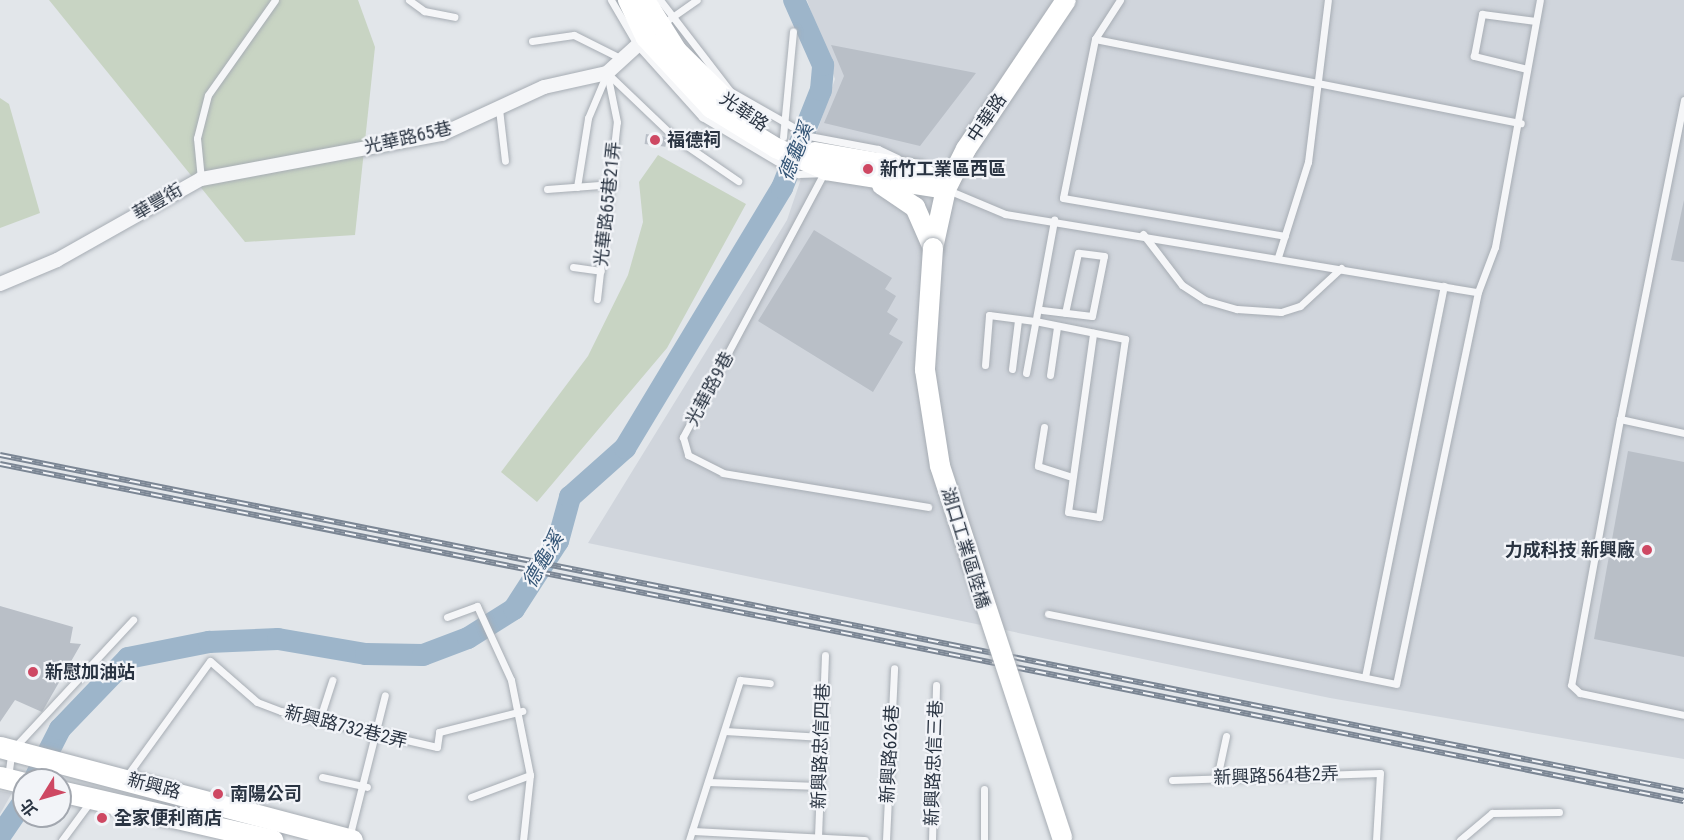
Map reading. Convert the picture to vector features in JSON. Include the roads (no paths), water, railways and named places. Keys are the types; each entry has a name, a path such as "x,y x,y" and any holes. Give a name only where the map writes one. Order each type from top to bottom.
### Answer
{"main road":[{"name":"新興路","path":"6,748 125,778 349,840"},
{"name":"新興路","path":"72,794 262,839"}],"street":[{"name":"光華路","path":"627,0 642,42 711,108 783,139"},
{"name":"光華路","path":"645,0 666,22 723,102 783,139 826,170 870,180 946,189"},
{"name":"中華路","path":"933,248 946,189 966,149 1066,0"},
{"name":"光華路65巷","path":"201,178 442,134 544,87 607,73 666,22"},
{"name":"光華路","path":"804,154 919,170 946,189"},
{"name":"華豐街","path":"0,284 57,260 201,178"},
{"path":"870,180 906,198 933,248"},
{"name":"湖口工業區陸橋","path":"933,248 925,370 940,466 1062,840"}],"lane":[{"name":"華豐街","path":"201,178 197,138 208,95 274,0"},
{"path":"409,0 424,11 454,17"},
{"name":"光華路","path":"611,0 642,42"},
{"name":"光華路","path":"660,0 666,22"},
{"path":"666,22 698,0"},
{"path":"1120,0 1095,39 1063,198 1285,236"},
{"path":"1278,257 1308,162 1315,85 1328,0"},
{"path":"1048,614 1396,684 1478,292 1495,247 1521,123 1527,69 1540,0"},
{"path":"1527,69 1474,56 1482,14 1536,21"},
{"path":"783,139 793,31"},
{"path":"532,41 574,35 624,60"},
{"path":"1095,39 1315,85 1521,123"},
{"path":"577,187 588,118 607,73 674,137 738,181"},
{"name":"光華路65巷21弄","path":"597,299 614,184 617,122 607,73"},
{"path":"1684,100 1620,419 1571,685 1580,693 1684,715"},
{"path":"499,109 505,161"},
{"name":"光華路9巷","path":"826,170 683,437 688,455 723,472 928,507"},
{"path":"547,189 614,184"},
{"path":"946,189 1005,214 1143,234 1478,292"},
{"path":"1026,373 1035,321 1042,310 1054,220"},
{"path":"1143,234 1182,285 1205,300 1237,309 1281,312 1300,306 1341,268"},
{"path":"1042,310 1065,313 1092,316 1104,256 1078,253 1065,313"},
{"path":"573,267 601,271"},
{"path":"1365,677 1444,286"},
{"path":"985,365 989,315 1035,321 1125,339 1099,517 1068,512 1094,333"},
{"path":"1012,369 1018,320"},
{"path":"1050,375 1057,327"},
{"path":"1620,419 1684,433"},
{"path":"1044,427 1038,466 1072,477"},
{"path":"447,617 477,606 522,711 530,775 523,840"},
{"path":"11,780 6,748 133,620"},
{"name":"新興路忠信四巷","path":"818,837 818,786 825,655"},
{"name":"新興路732巷2弄","path":"125,778 210,661 257,702 375,735 437,747 439,732 522,711"},
{"name":"新興路626巷","path":"886,840 894,668"},
{"path":"320,718 332,680"},
{"path":"689,840 740,680 770,683"},
{"name":"新興路忠信三巷","path":"932,840 936,685"},
{"path":"349,840 385,695"},
{"path":"725,732 822,737"},
{"path":"1217,778 1226,736"},
{"name":"新興路564巷2弄","path":"1172,780 1380,773 1376,840"},
{"path":"471,797 530,775"},
{"path":"322,777 364,787"},
{"path":"62,840 93,798 125,778"},
{"path":"708,782 818,786"},
{"path":"984,789 984,840"},
{"path":"1460,840 1492,813 1559,812"},
{"path":"693,831 865,840"}],"waterway":[{"name":"德龜溪","path":"40,768 60,729 128,658 209,642 278,639 366,654 423,655 468,638 514,609 558,541 570,497 625,448 782,188 821,90 823,65 794,0"},
{"name":"德龜溪","path":"0,836 12,818"}],"railway":[{"path":"0,455 1684,791"},
{"path":"0,464 1684,801"}],"place":[{"name":"福德祠","path":"655,140"},
{"name":"新竹工業區西區","path":"868,169"},
{"name":"力成科技 新興廠","path":"1647,550"},
{"name":"新慰加油站","path":"33,672"},
{"name":"南陽公司","path":"218,794"},
{"name":"全家便利商店","path":"102,818"}]}
